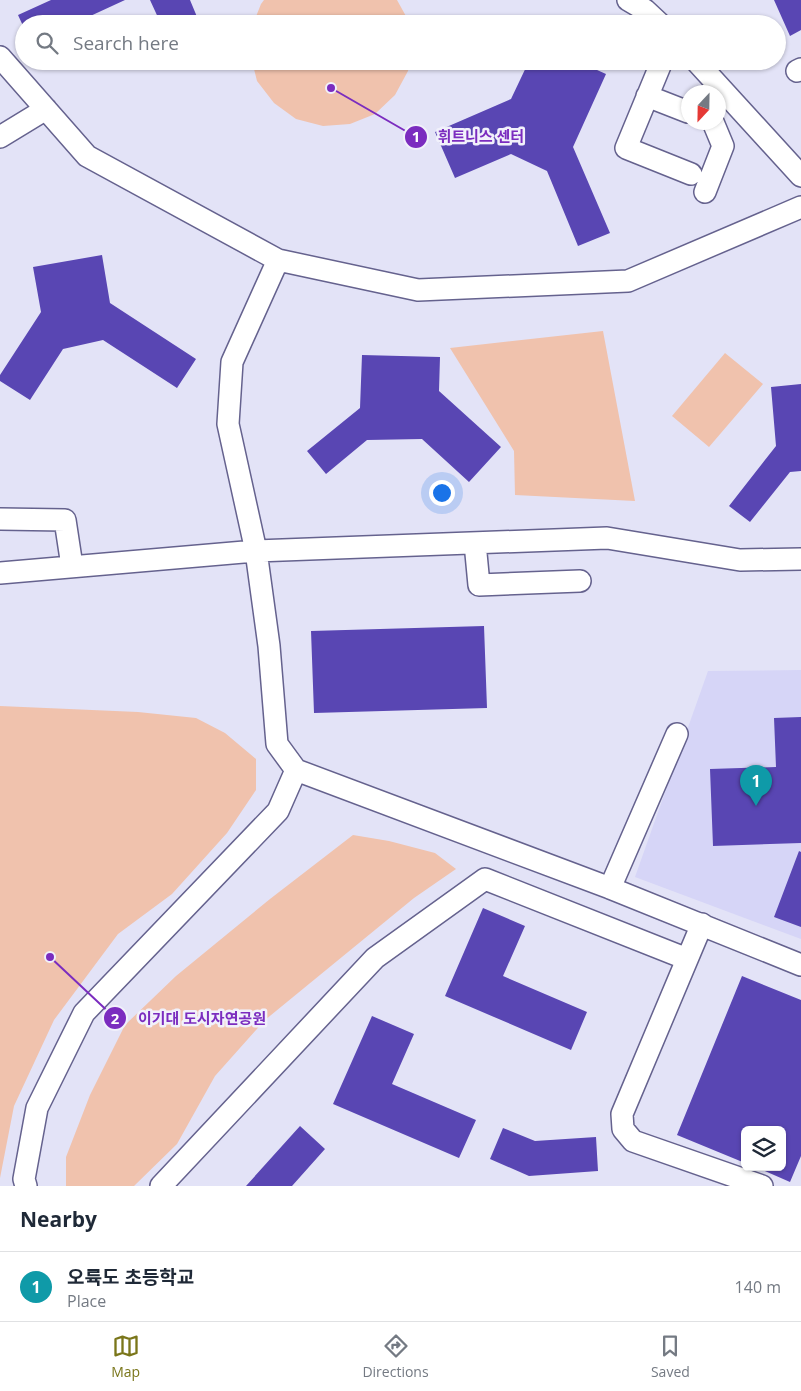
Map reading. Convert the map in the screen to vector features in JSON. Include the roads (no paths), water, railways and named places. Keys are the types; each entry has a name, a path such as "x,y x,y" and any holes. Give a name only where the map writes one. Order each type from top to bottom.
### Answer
{"street":[{"path":"628,0 650,15"},
{"path":"0,57 87,156 278,260 418,290 628,281 801,207"},
{"path":"658,70 626,148 691,174"},
{"path":"704,70 801,176"},
{"path":"648,96 681,109"},
{"path":"0,137 46,109"},
{"path":"705,192 723,146 716,130"},
{"path":"278,260 232,362 228,424 256,551 269,646 277,744 296,770 610,888 801,965"},
{"path":"0,519 65,520 72,566"},
{"path":"0,573 256,551 607,538 740,560 801,558"},
{"path":"475,542 479,585 580,581"},
{"path":"610,888 677,734"},
{"path":"26,1186 24,1179 37,1108 84,1013 278,811 296,770"},
{"path":"161,1186 375,958 485,879 687,959"},
{"path":"702,924 622,1114 622,1129 633,1141 762,1186"}],"place":[{"name":"휘트니스 센터","path":"331,88"},
{"name":"오륙도 초등학교","path":"756,806"},
{"name":"이기대 도시자연공원","path":"50,957"}]}
